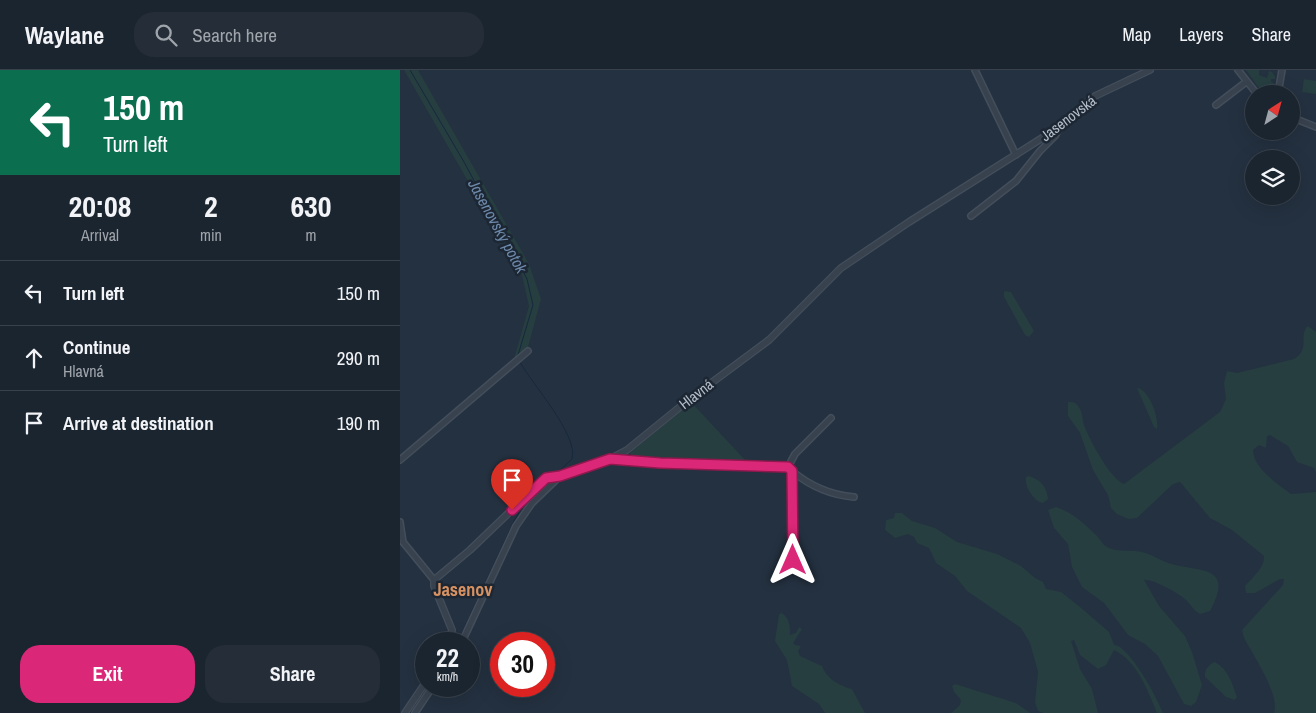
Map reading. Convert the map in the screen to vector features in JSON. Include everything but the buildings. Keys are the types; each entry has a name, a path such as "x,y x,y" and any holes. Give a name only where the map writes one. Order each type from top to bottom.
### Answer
{"street":[{"path":"975,70 1013,157"},
{"name":"Jasenovská","path":"1013,157 1062,123 1096,96 1150,70"},
{"path":"1238,70 1249,85"},
{"path":"1280,85 1282,70"},
{"path":"1216,106 1246,82"},
{"path":"1300,121 1316,127"},
{"path":"971,216 1016,181 1040,151 1055,136 1062,123"},
{"name":"Hlavná","path":"434,580 470,550 542,481 548,477 558,476 610,459 627,450 691,398 762,346 841,268 909,222 1013,157"},
{"path":"400,460 528,351"},
{"path":"793,560 790,469 794,454 831,418"},
{"path":"626,461 624,456 627,450"},
{"path":"610,459 790,469 804,481 822,490 840,496 854,497"},
{"path":"462,632 516,526 532,503 558,476"},
{"path":"400,522 402,540 434,580 434,586 453,632"},
{"path":"405,713 416,697"},
{"path":"415,713 426,697"}],"green space":[{"path":"404,70 418,70 529,264 541,299 528,347 514,359 529,306 522,275"},
{"path":"1246,70 1259,70 1259,75 1267,78 1269,71 1275,76 1275,79 1271,79 1274,85 1257,85"},
{"path":"1304,79 1316,81 1316,94 1302,92"},
{"path":"1004,291 1011,292 1034,331 1029,337 1025,335 1004,297"},
{"path":"1308,326 1316,332 1316,473 1314,468 1297,462 1288,446 1270,435 1267,436 1266,448 1259,445 1253,450 1254,457 1262,469 1291,494 1316,492 1316,713 1274,713 1275,705 1270,685 1244,638 1242,630 1283,585 1284,579 1280,579 1255,593 1246,593 1245,586 1260,568 1264,556 1232,530 1210,518 1180,482 1173,484 1137,518 1128,519 1117,514 1111,508 1108,495 1093,470 1080,433 1068,416 1068,402 1075,403 1080,408 1084,425 1095,448 1113,475 1124,484 1220,412 1226,399 1224,383 1227,371 1237,373 1294,359 1302,351 1304,333"},
{"path":"1137,388 1146,394 1153,405 1157,418 1157,429 1154,427"},
{"path":"691,402 746,461 634,459 630,453"},
{"path":"1029,476 1040,482 1045,488 1048,499 1043,503 1036,500 1028,489 1026,477"},
{"path":"1056,507 1078,519 1109,548 1145,553 1171,564 1204,571 1217,578 1219,586 1217,596 1210,611 1200,614 1178,594 1159,584 1144,580 1159,606 1185,636 1192,652 1202,685 1196,702 1191,706 1184,704 1158,656 1145,644 1128,635 1104,603 1082,587 1072,567 1068,544 1054,528 1048,510"},
{"path":"895,513 902,513 912,521 935,528 957,542 997,554 1021,566 1043,582 1046,589 1061,592 1109,632 1114,645 1120,647 1135,663 1163,713 1157,713 1141,677 1122,655 1114,650 1106,665 1098,669 1080,655 1074,640 1071,641 1080,669 1092,689 1098,713 1043,713 1038,711 1035,702 1038,672 1030,643 1021,628 967,591 955,576 936,563 929,548 917,543 914,537 908,534 895,538 885,530 886,520 894,518"},
{"path":"782,613 788,620 790,635 796,633 799,627 802,629 793,643 801,646 798,651 800,656 822,666 834,681 852,689 865,713 825,713 819,704 792,686 787,660 775,641 779,614"},
{"path":"1215,662 1223,668 1229,677 1237,697 1235,700 1226,697 1205,677 1207,668"},
{"path":"955,684 1016,703 1030,713 951,713 960,705 961,700 954,692 952,686"}],"waterway":[{"name":"Jasenovský potok","path":"410,70 464,162 527,279 533,305 518,355"},
{"name":"Jasenovský potok","path":"520,362 562,423 572,449 572,459 555,475"},
{"name":"Jasenovský potok","path":"462,632 515,519 526,502 550,479"},
{"name":"Jasenovský potok","path":"410,713 421,697"}],"district":[{"name":"Jasenov","path":"463,589"}],"route":[{"path":"512,510 546,478 560,476 610,459 660,463 788,467 792,471 793,560"}]}
